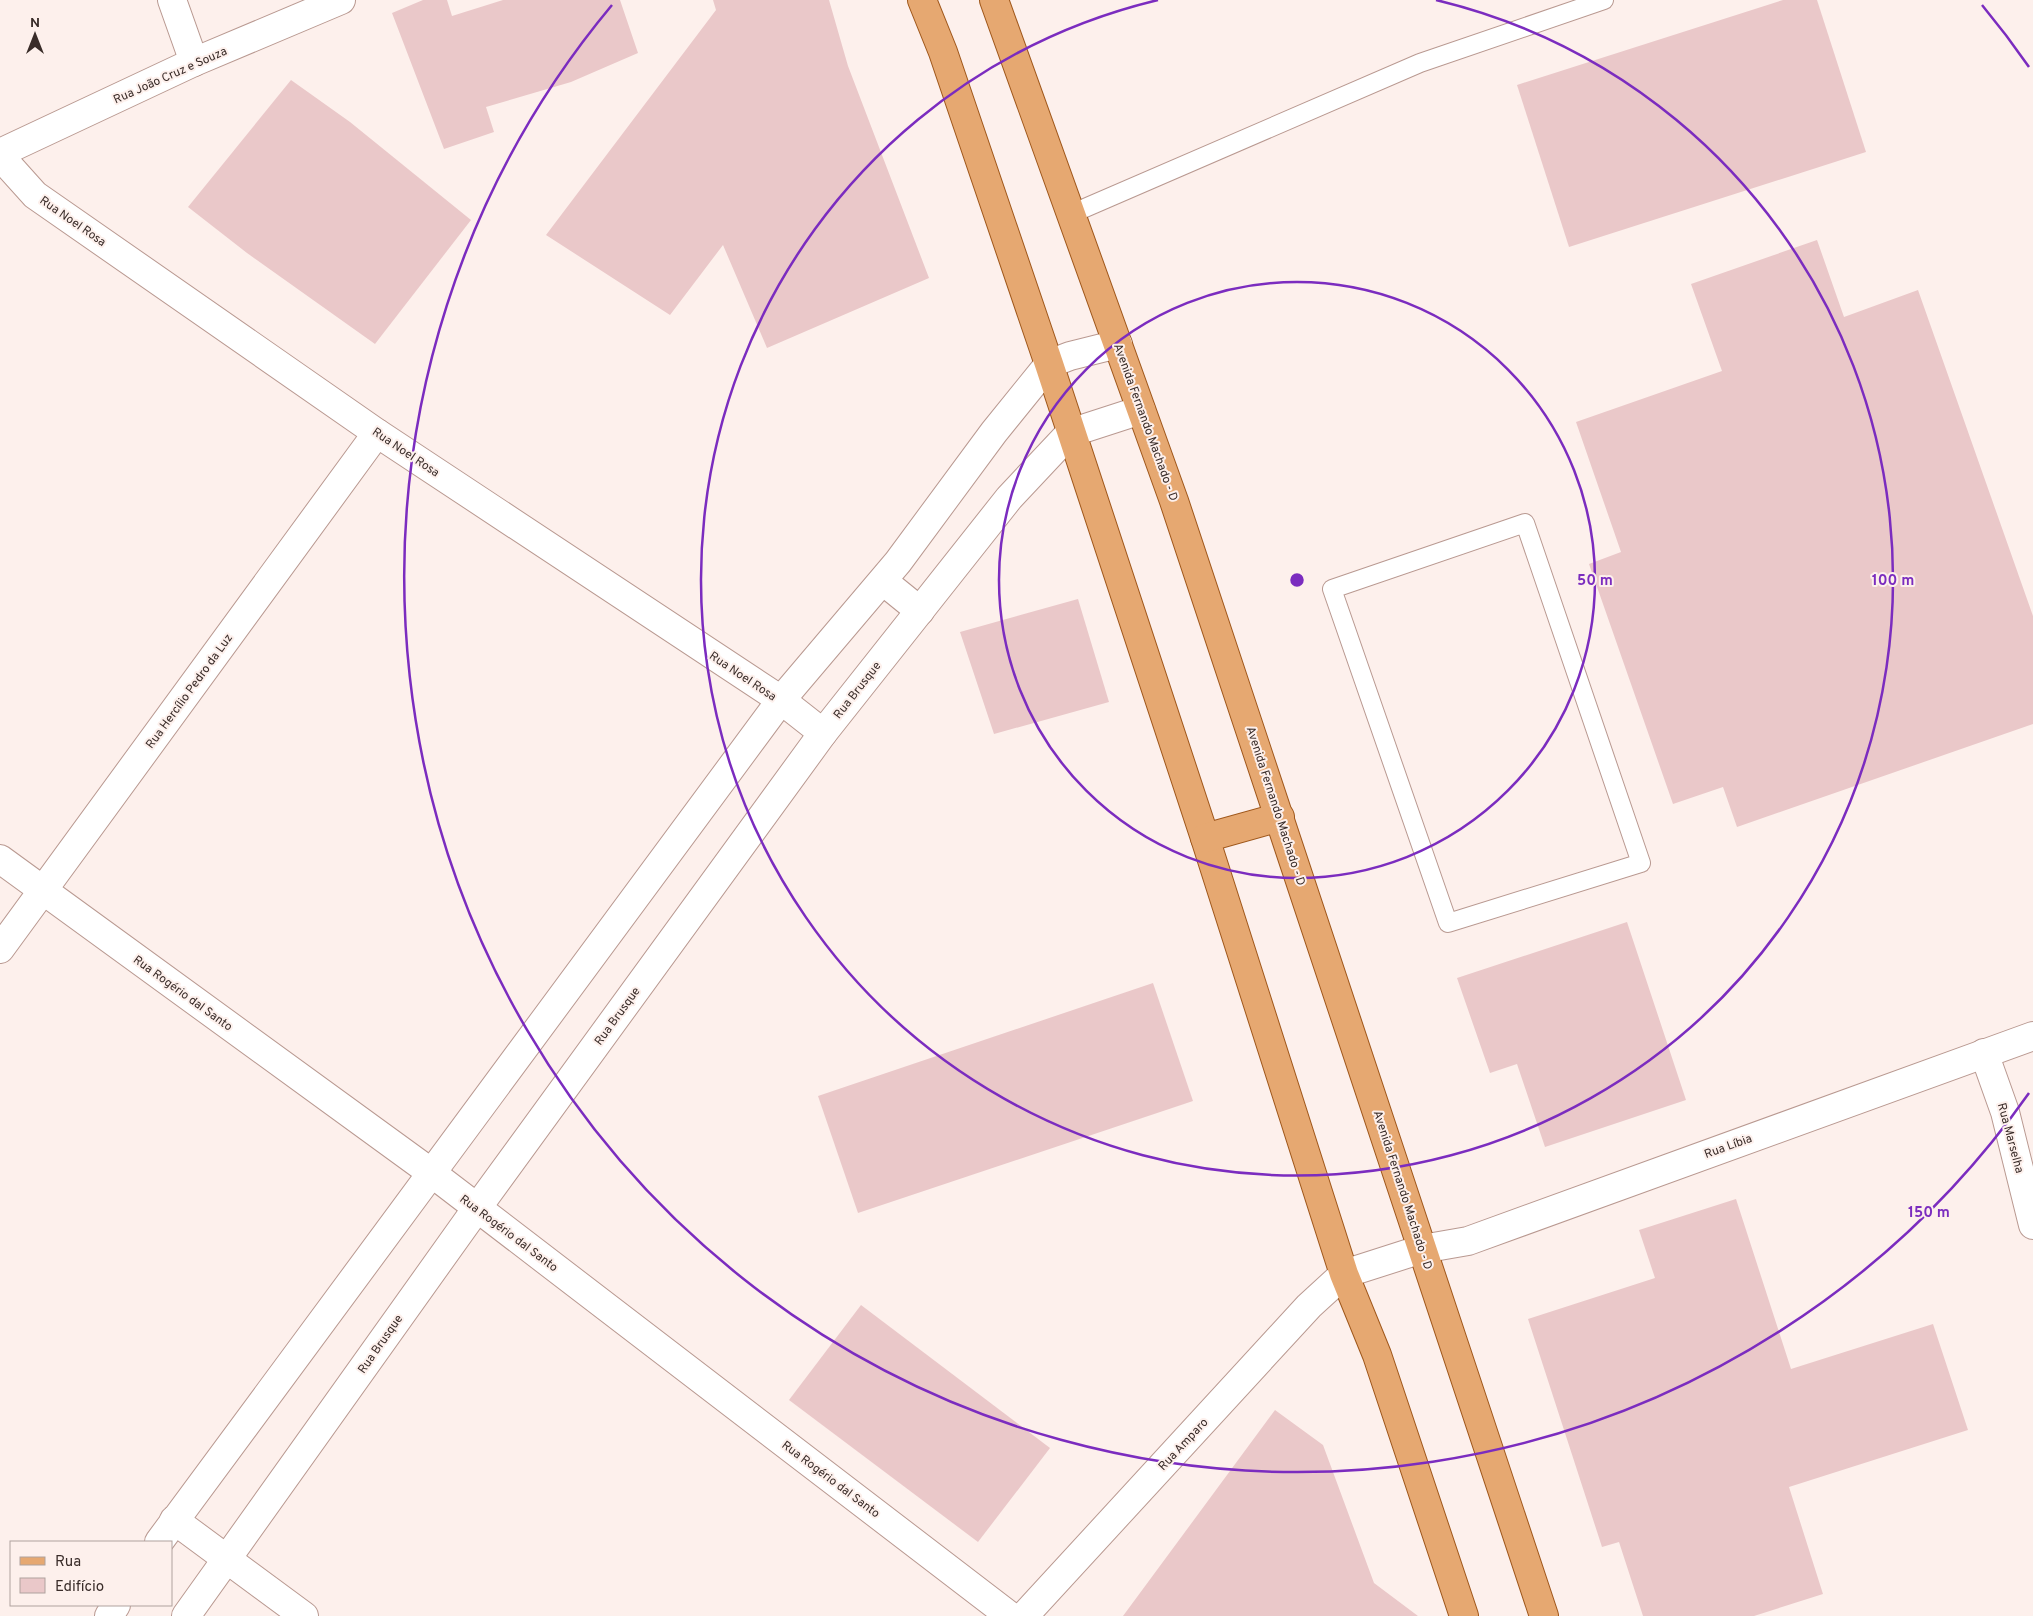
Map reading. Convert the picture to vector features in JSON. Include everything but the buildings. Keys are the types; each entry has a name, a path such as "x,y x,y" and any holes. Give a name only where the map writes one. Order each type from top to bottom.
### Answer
{"main road":[{"path":"922,0 943,52 1048,364 1205,838 1344,1274 1377,1355 1464,1616"},
{"name":"Avenida Fernando Machado - D","path":"994,0 1177,510 1544,1616"},
{"path":"1205,838 1280,816"}],"street":[{"path":"172,0 194,62"},
{"name":"Rua João Cruz e Souza","path":"0,155 194,62 341,0"},
{"name":"Rua Noel Rosa","path":"0,155 35,195 377,433 781,700 823,733"},
{"path":"160,1541 781,700 883,581 994,432 1048,364 1070,356 1118,344"},
{"path":"1070,433 1141,410"},
{"name":"Rua Hercílio Pedro da Luz","path":"0,949 377,433"},
{"name":"Rua Brusque","path":"186,1616 477,1208 823,733 1010,498 1070,433"},
{"path":"883,581 920,611"},
{"name":"Rua Rogério dal Santo","path":"0,860 432,1174 1010,1616"},
{"name":"Rua Líbia","path":"1344,1274 1422,1249 1468,1240 2033,1036"},
{"name":"Rua Marselha","path":"1984,1053 2005,1112 2033,1225"},
{"name":"Rua Amparo","path":"1024,1616 1309,1306 1344,1274"},
{"path":"174,1520 304,1616"}],"lane":[{"path":"1071,214 1420,63 1604,0"},
{"path":"1525,523 1641,863 1448,923 1419,842 1332,589 1525,523"}]}
